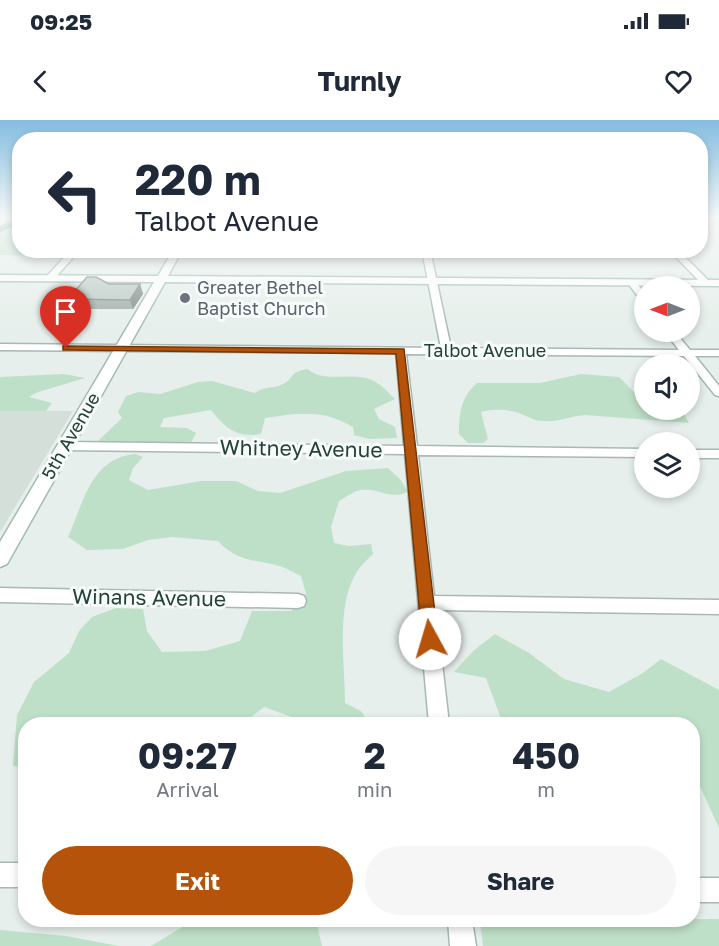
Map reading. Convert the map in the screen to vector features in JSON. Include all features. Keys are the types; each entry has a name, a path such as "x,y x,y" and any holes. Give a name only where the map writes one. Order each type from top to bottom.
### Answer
{"main road":[{"name":"5th Avenue","path":"0,559 173,258"},
{"path":"0,278 719,283"}],"street":[{"path":"50,278 69,258"},
{"path":"428,258 447,351"},
{"path":"681,258 706,283"},
{"path":"678,342 719,393"},
{"name":"Talbot Avenue","path":"0,347 719,353"},
{"path":"401,351 438,717"},
{"name":"Whitney Avenue","path":"65,446 634,453"},
{"path":"700,454 719,454"},
{"name":"Winans Avenue","path":"0,595 298,601"},
{"path":"427,603 719,607"},
{"path":"0,875 18,875"},
{"path":"700,890 719,890"},
{"path":"461,927 463,946"}],"shaded area":[{"path":"0,411 73,411 0,532"}],"green space":[{"path":"308,369 322,376 364,378 381,386 395,399 374,409 379,419 395,427 397,438 369,439 354,435 353,427 342,421 311,414 265,418 261,434 238,433 221,422 211,410 164,418 160,427 187,428 196,433 191,443 174,445 97,442 122,418 118,412 126,396 139,392 160,394 198,382 212,381 255,393 283,384 294,373"},
{"path":"64,374 85,378 38,392 29,397 52,403 46,411 0,411 0,377"},
{"path":"581,374 619,377 634,392 634,419 585,415 542,421 519,413 495,410 481,412 488,439 483,443 468,443 459,434 464,400 477,383 540,383"},
{"path":"650,420 687,420 689,423"},
{"path":"135,454 143,457 133,468 129,480 148,490 201,481 236,481 258,491 280,493 346,471 388,468 400,479 408,492 395,495 361,490 339,501 331,527 334,543 349,546 371,544 373,554 359,569 349,588 343,620 345,703 361,711 365,717 292,717 264,707 251,717 18,717 18,767 13,766 17,715 34,682 69,653 79,631 92,617 116,608 143,609 147,631 162,652 205,651 240,641 252,611 291,611 306,594 301,576 282,567 246,559 232,553 218,541 172,537 148,540 123,549 87,550 68,537 84,497 98,473 108,464"},
{"path":"495,634 529,653 564,679 609,692 643,673 661,659 719,690 719,828 700,786 700,717 500,717 486,678 454,672 473,651"},
{"path":"700,919 719,919 719,946 483,946 481,927 700,927"},
{"path":"182,927 318,927 322,946 151,946"},
{"path":"0,930 66,936 119,946 0,946"}],"building":[{"path":"87,277 96,277 109,284 140,284 130,300 68,299"}],"place":[{"name":"Greater Bethel Baptist Church","path":"185,298"}],"route":[{"path":"66,348 401,351 430,639"}]}
